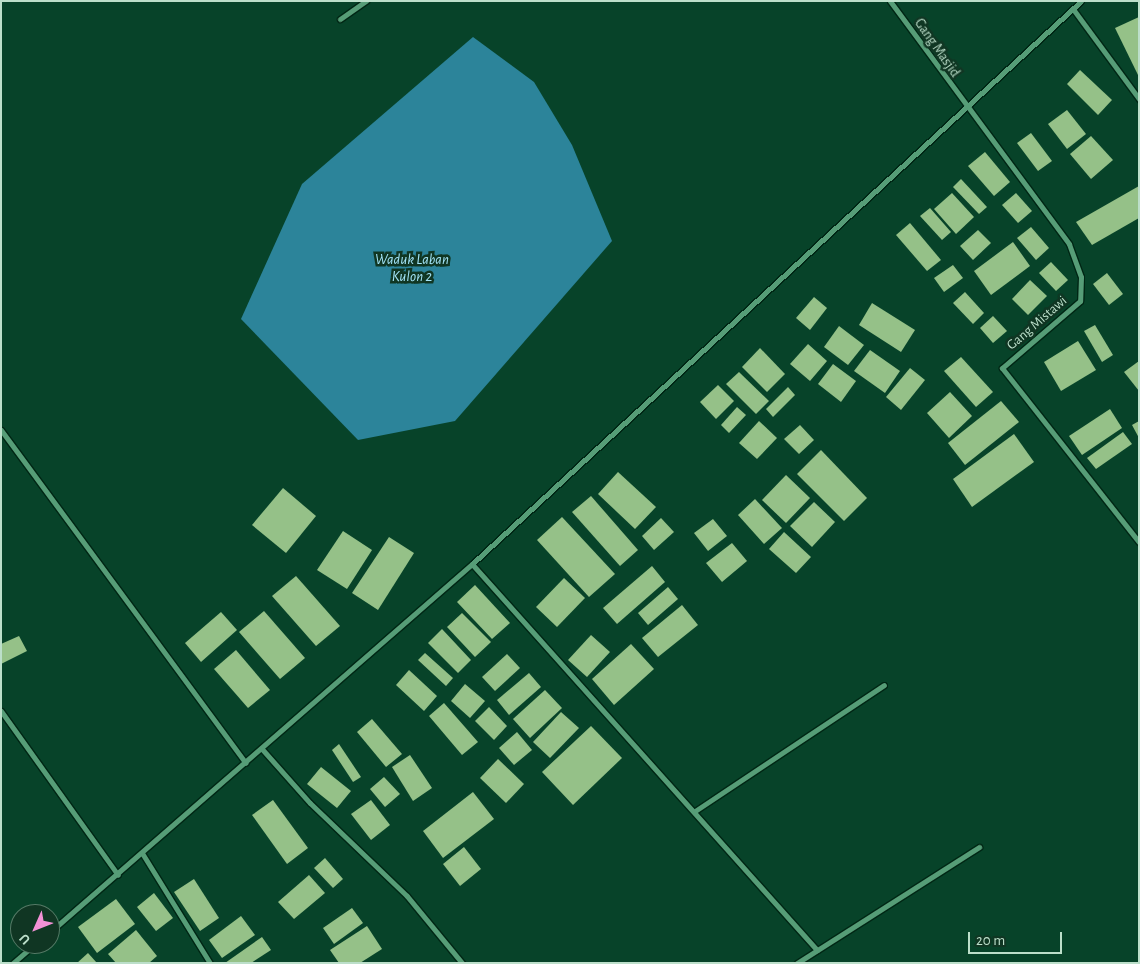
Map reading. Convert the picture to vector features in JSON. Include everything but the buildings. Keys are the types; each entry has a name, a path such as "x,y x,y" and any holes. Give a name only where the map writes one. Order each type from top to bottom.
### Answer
{"street":[{"path":"340,19 366,1"},
{"name":"Gang Masjid","path":"890,1 966,108"},
{"path":"60,923 472,564 1081,1"},
{"path":"1073,8 1139,99"},
{"name":"Gang Mistawi","path":"966,108 1057,222 1081,277 1080,301 1002,368 1139,542"},
{"path":"1,430 246,763"},
{"path":"472,564 695,811 817,950"},
{"path":"695,811 884,685"},
{"path":"1,711 118,874"},
{"path":"262,749 310,803 407,896 462,963"},
{"path":"796,963 979,847"},
{"path":"142,853 210,963"},
{"path":"13,963 23,954"}],"water":[{"name":"Waduk Laban Kulon 2","path":"473,37 534,82 572,145 612,241 455,421 358,440 241,319 302,184"}]}
